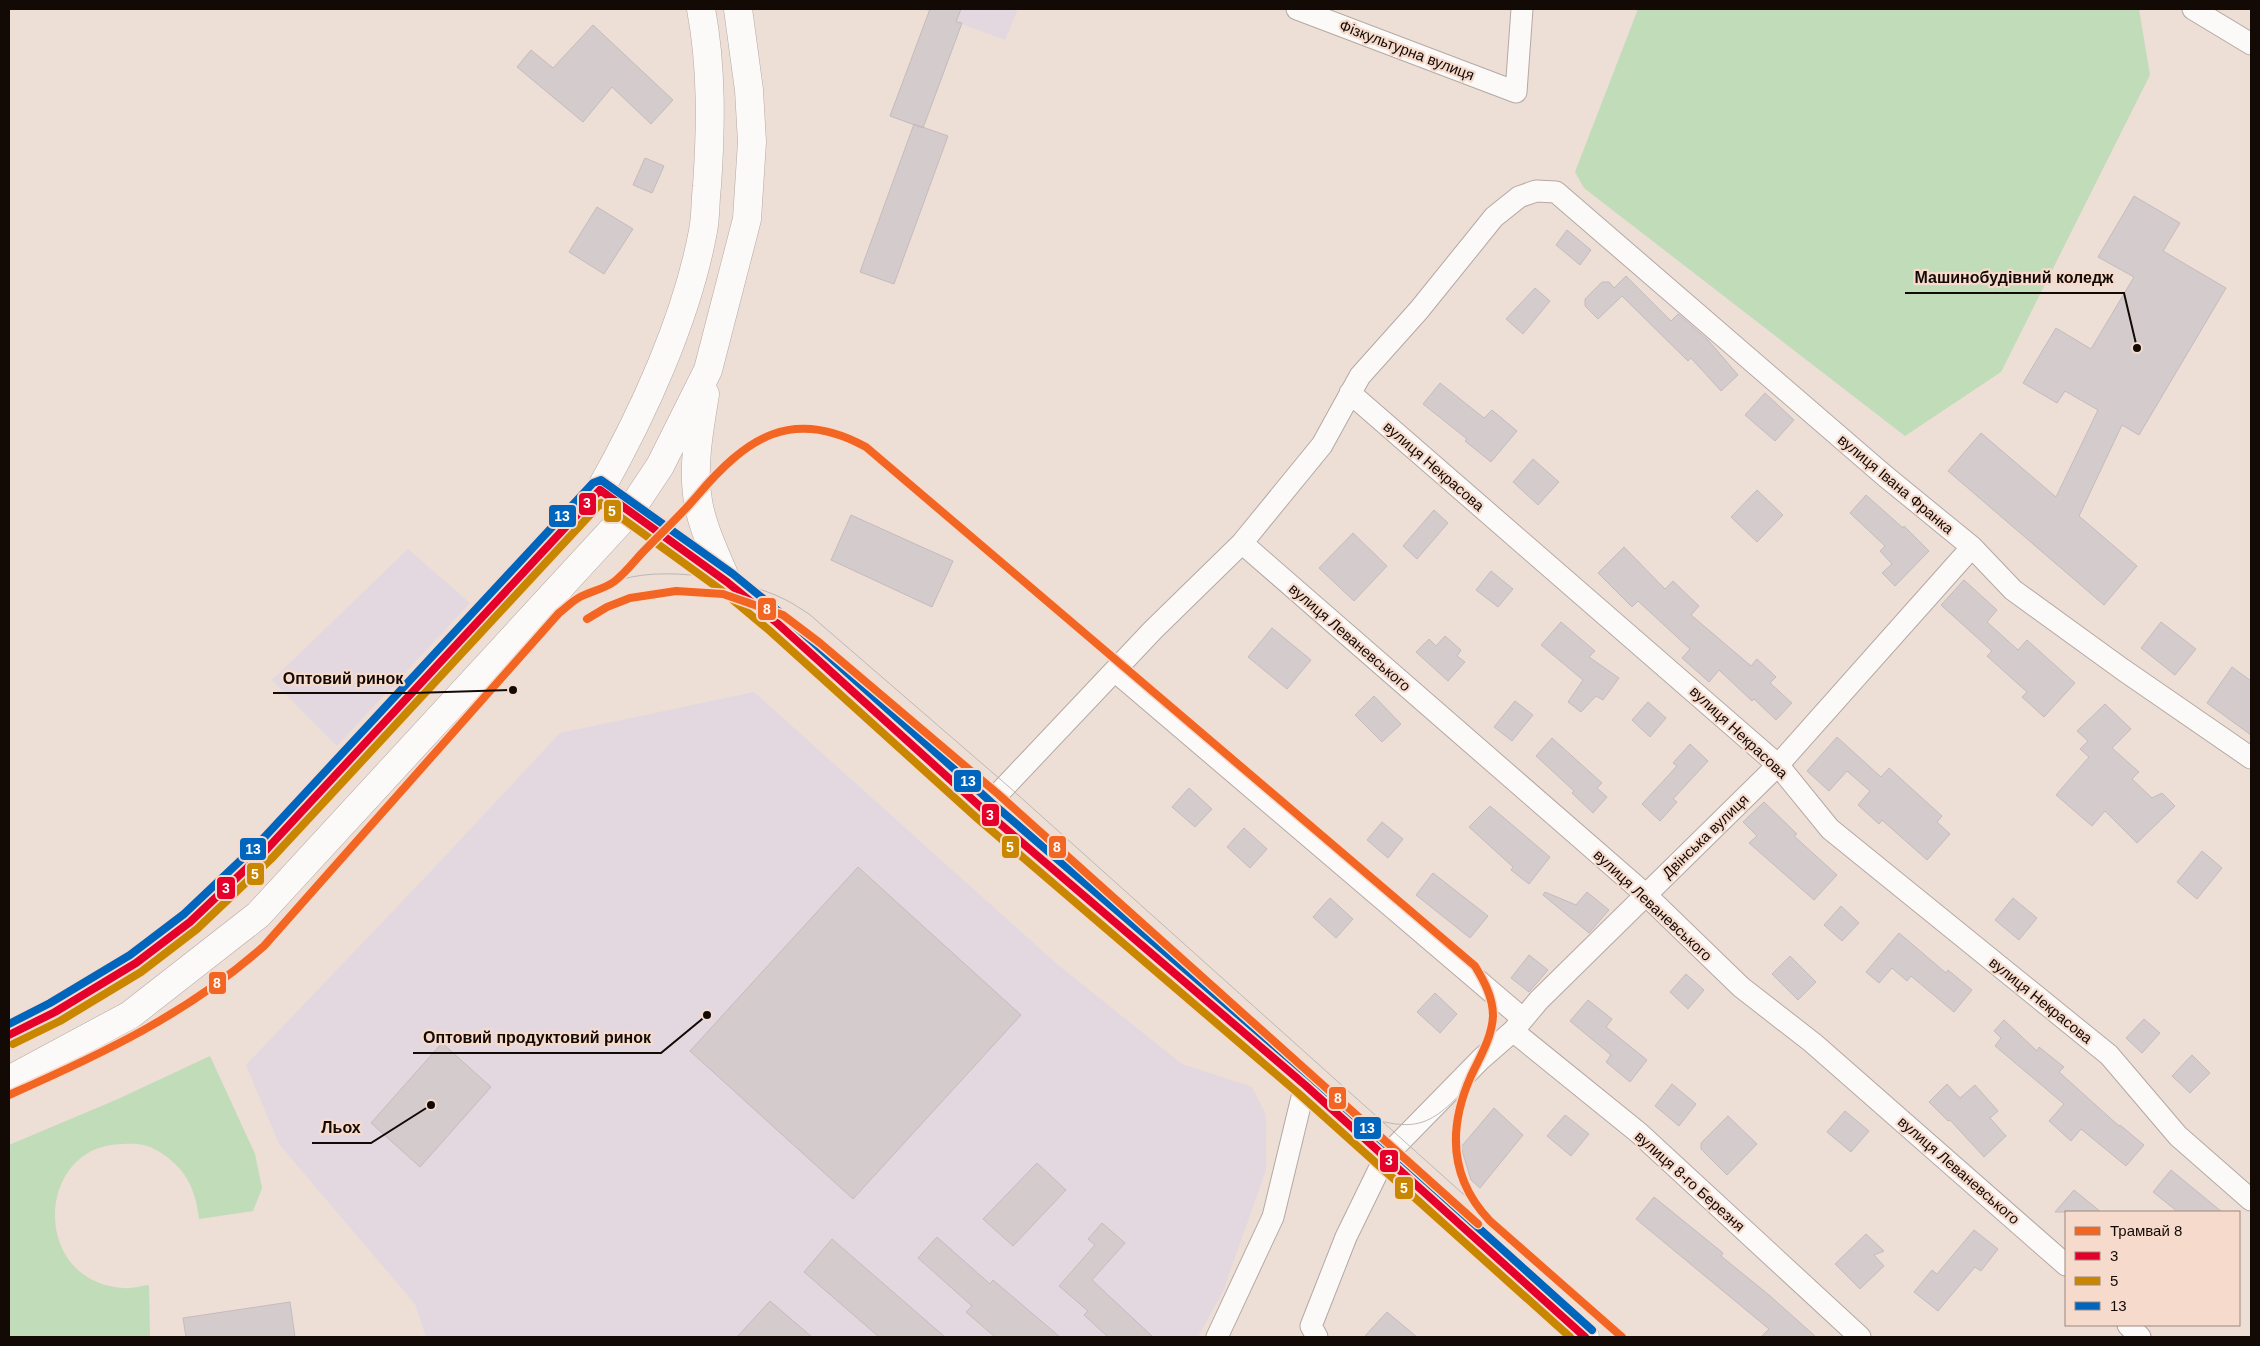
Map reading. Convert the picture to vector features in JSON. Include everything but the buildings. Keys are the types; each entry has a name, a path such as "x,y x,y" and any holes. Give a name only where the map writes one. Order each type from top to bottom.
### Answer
{"main road":[{"path":"9,1034 56,1012 136,963 190,922 266,850 600,490 638,418 670,342 703,231 710,112 707,41 700,9"},
{"path":"727,582 709,539 697,496 696,466 708,370 746,219 752,142 749,90 738,9"},
{"path":"9,1080 130,1015 258,915 630,511 660,466 708,370"},
{"path":"600,490 727,582 777,623 986,811 1305,1085 1585,1337"}],"street":[{"name":"Фізкультурна вулиця","path":"1297,9 1516,92 1522,9"},
{"path":"2193,9 2251,44"},
{"name":"вулиця Івана Франка","path":"1350,393 1360,376 1419,310 1494,217 1519,197 1536,191 1556,192 1885,476 1972,548 2013,590 2122,669 2251,758"},
{"path":"986,811 998,794 1116,672 1153,630 1242,543 1322,444 1350,393"},
{"name":"вулиця Некрасова","path":"1350,393 1778,764 1830,829 2109,1055 2178,1136 2251,1200"},
{"name":"вулиця Леваневського","path":"1242,543 1645,894 1741,987 1813,1043 2065,1265"},
{"name":"Двінська вулиця","path":"1317,1337 1311,1326 1346,1236 1385,1158 1645,894 1778,764 1972,548"},
{"name":"вулиця 8-го Березня","path":"1116,672 1639,1133 1860,1337"},
{"path":"1218,1337 1273,1217 1305,1085"},
{"path":"2129,1326 2140,1337"}],"shaded area":[{"path":"922,9 1018,9 1005,40"},
{"path":"408,549 470,603 337,746 272,680"},
{"path":"754,692 1058,965 1182,1064 1252,1087 1266,1115 1266,1170 1223,1291 1198,1337 426,1337 415,1304 279,1144 246,1065 560,733"}],"green space":[{"path":"1638,9 2139,9 2150,75 2001,372 1905,436 1584,188 1575,172"},
{"path":"210,1056 255,1154 262,1188 253,1211 199,1219 195,1198 188,1180 175,1164 158,1151 145,1145 132,1144 122,1144 93,1150 72,1166 60,1188 55,1214 59,1240 71,1263 93,1280 123,1288 149,1285 150,1337 9,1337 9,1145 118,1099"}],"tram line":[{"name":"8","path":"9,1095 77,1064 142,1031 205,992 235,970 264,946 559,613 577,599 611,584 618,578 715,476 752,444 772,434 793,429 815,429 840,435 866,447 1475,966 1490,996 1493,1016 1488,1039 1471,1076 1458,1115 1456,1152 1466,1188 1476,1205 1490,1221 1622,1337"},
{"path":"614,582 654,574 701,576 747,585 768,592 809,614 1008,786 1481,1210"},
{"name":"8","path":"587,619 607,607 630,598 676,591 723,594 783,615 820,643 998,794 1478,1224"},
{"path":"1356,1115 1403,1125 1415,1124 1438,1114 1464,1090"}],"transit line":[{"name":"13","path":"9,1024 50,1003 130,955 184,914 259,843 593,483 601,480 733,574 783,615 992,803 1312,1078 1592,1330"},
{"name":"3","path":"9,1035 55,1012 136,963 190,922 266,850 600,490 727,582 777,623 985,811 1305,1085 1585,1337"},
{"name":"5","path":"13,1044 60,1021 141,972 197,929 273,857 601,503 721,590 770,631 978,819 1298,1093 1570,1337"}],"place":[{"name":"Машинобудівний коледж","path":"2137,348"},
{"name":"Оптовий ринок","path":"513,690"},
{"name":"Оптовий продуктовий ринок","path":"707,1015"},
{"name":"Льох","path":"431,1105"}]}
